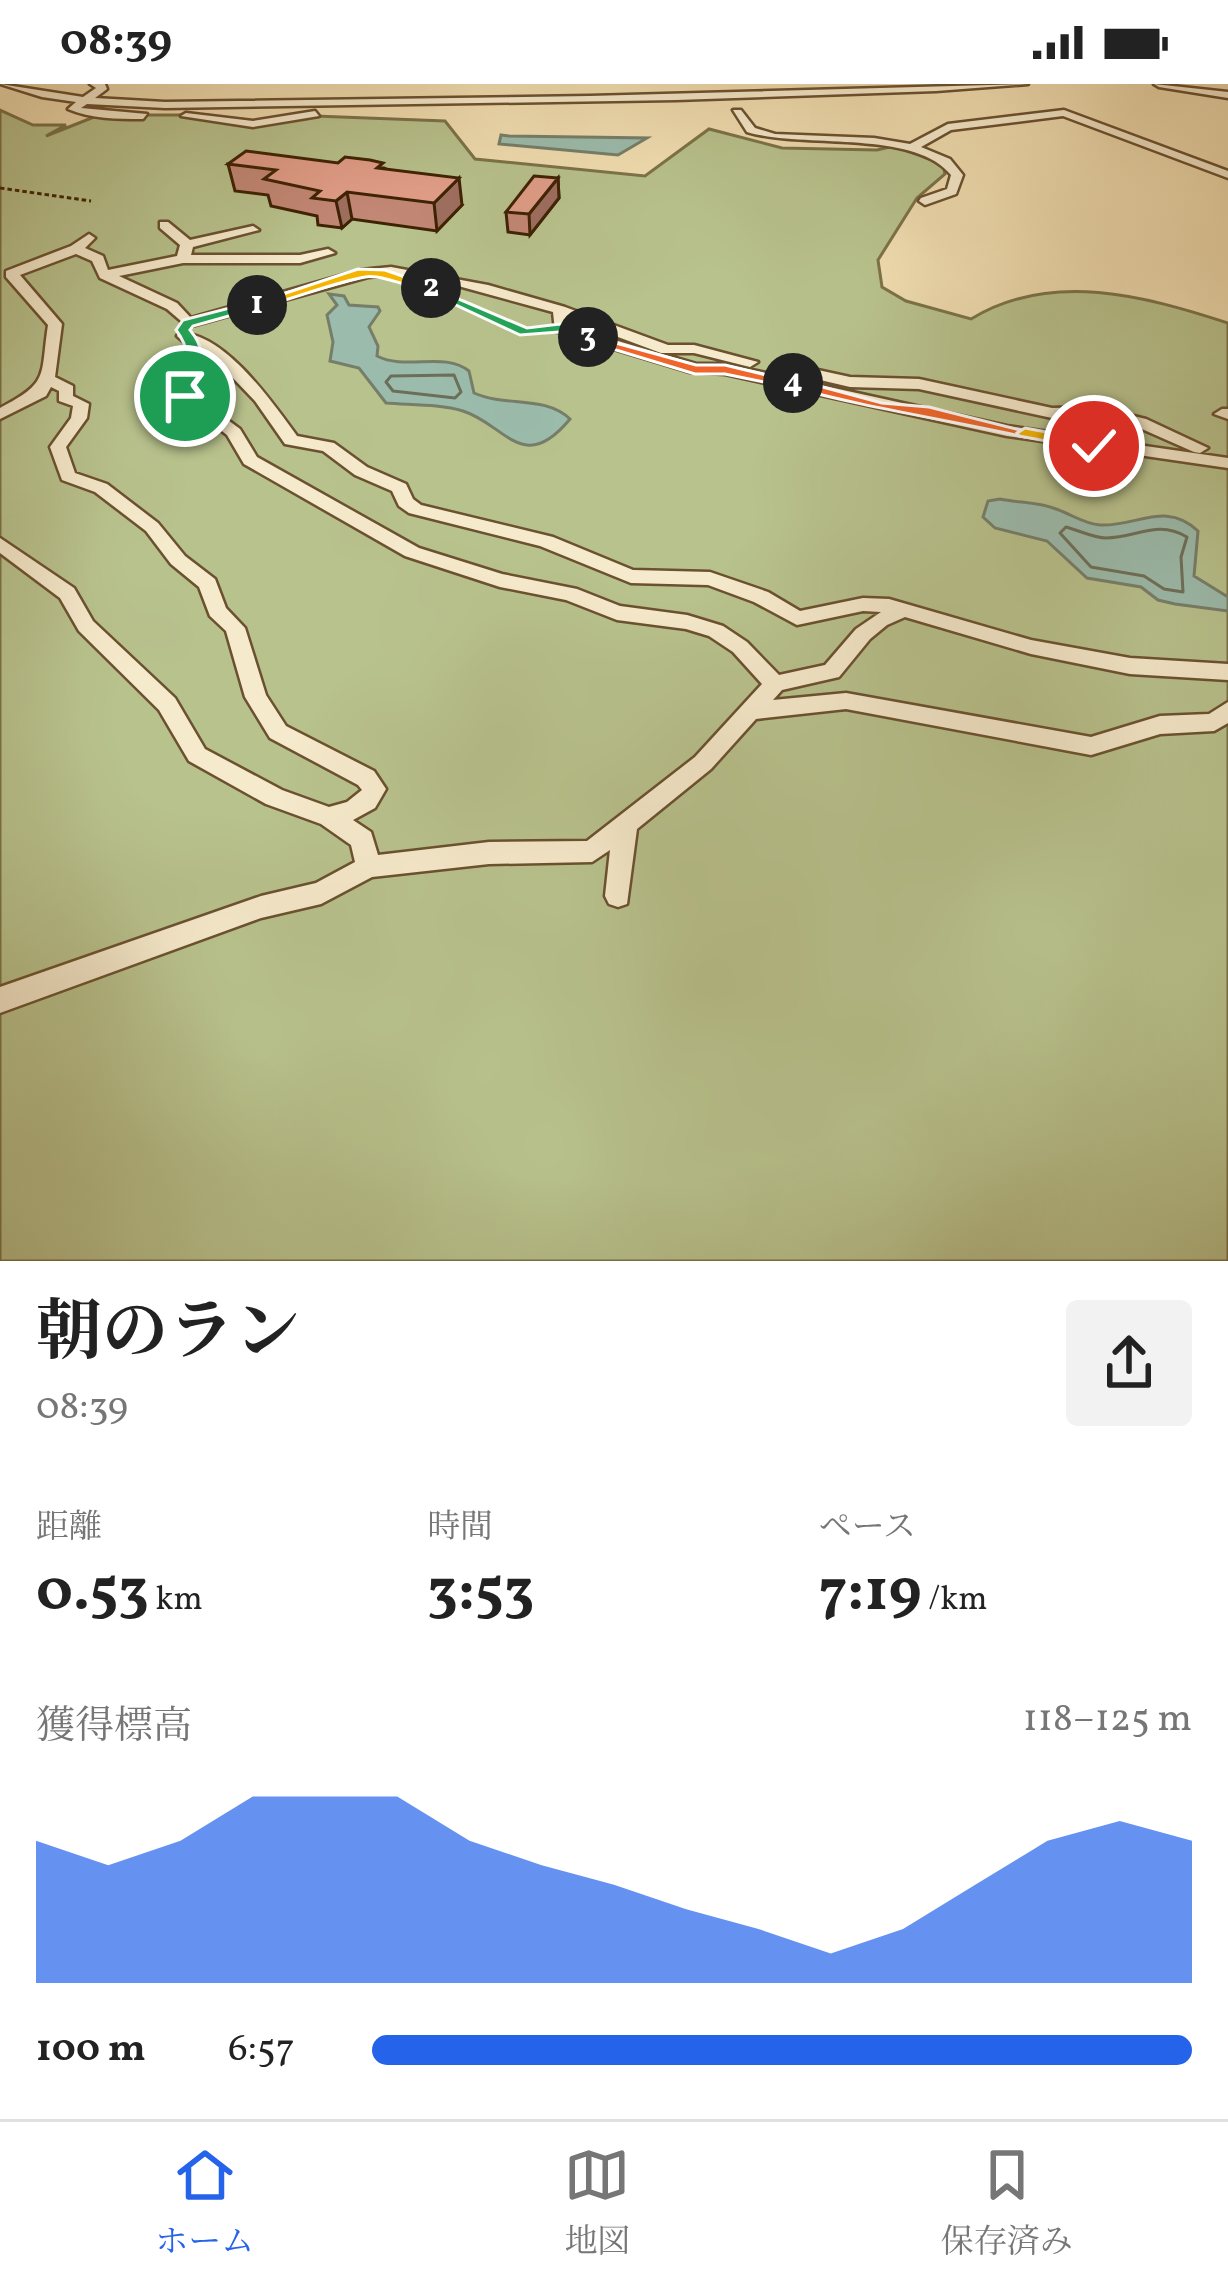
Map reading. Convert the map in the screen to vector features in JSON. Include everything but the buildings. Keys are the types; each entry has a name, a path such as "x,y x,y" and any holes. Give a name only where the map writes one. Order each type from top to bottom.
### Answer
{"street":[{"path":"3,84 84,99 641,100 1023,84"},
{"path":"95,84 104,88 73,109 106,116 222,117 253,124 314,115 592,114"},
{"path":"1159,84 1228,95"},
{"path":"800,109 871,104 876,100 874,92"},
{"path":"718,112 758,111"},
{"path":"737,112 751,130 774,137 913,147 938,156 957,171 952,191 926,201"},
{"path":"913,147 948,127 1064,113 1228,175"},
{"path":"164,225 185,251 288,260 328,253"},
{"path":"105,275 254,230"},
{"path":"0,414 40,394 47,379 55,324 11,274 83,244 105,275 172,306 190,333 211,346 261,398 291,440 328,447 361,472 400,488 405,502 415,508 546,541 631,577 710,579 760,596 797,618 841,605 890,604 1031,647 1130,666 1228,672"},
{"path":"190,333 358,273 447,279 695,369 779,380 984,427 1228,462"},
{"path":"560,319 666,350 714,352 850,382 903,382 1052,413 1095,412 1140,422 1228,462"},
{"path":"190,333 195,365 184,384 185,396 234,432 250,460 328,508 412,553 461,569 571,594 617,613 687,622 716,632 740,647 775,684"},
{"path":"47,379 67,389 65,398 81,404 79,418 58,447 68,476 101,488 152,527 178,560 208,584 217,611 235,628 256,697 278,732 367,778 374,789 370,800 355,810 328,817"},
{"path":"0,544 10,560 67,593 72,618 166,704 197,755 274,796 328,817 362,839 368,867"},
{"path":"0,1000 261,907 321,893 368,867 489,854 592,850 704,763 775,684 832,671 863,634 904,610"},
{"path":"751,711 846,701 1091,746 1160,725 1214,722 1228,710"},
{"path":"618,896 625,828"}],"path":[{"path":"0,188 91,201"},
{"path":"456,297 525,332 560,319"}],"green space":[{"path":"0,110 33,125 66,125 46,136 99,115 208,115 247,122 315,116 445,121 475,159 645,176 709,129 782,148 877,150 894,146 943,164 945,174 917,198 878,260 882,287 906,301 971,319 1033,295 1098,292 1164,304 1228,323 1228,1261 0,1261"}],"water":[{"path":"501,135 647,138 618,155 499,144"},
{"path":"329,294 344,296 349,305 378,307 369,327 378,346 377,356 459,365 469,371 474,393 549,407 570,419 554,436 527,445 463,411 386,403 359,368 330,361 333,342 327,315 337,305"},
{"path":"988,501 1049,507 1100,525 1162,516 1186,522 1198,531 1194,576 1228,597 1228,611 1175,604 1158,600 1141,587 1087,578 1047,541 995,528 983,517"}],"route":[{"path":"185,396 184,384 195,365 193,343 184,337 188,323 348,280 358,273 385,273 394,280 456,297 525,332 560,328 695,369 725,370 881,407 929,411 984,427 1094,446"}]}
